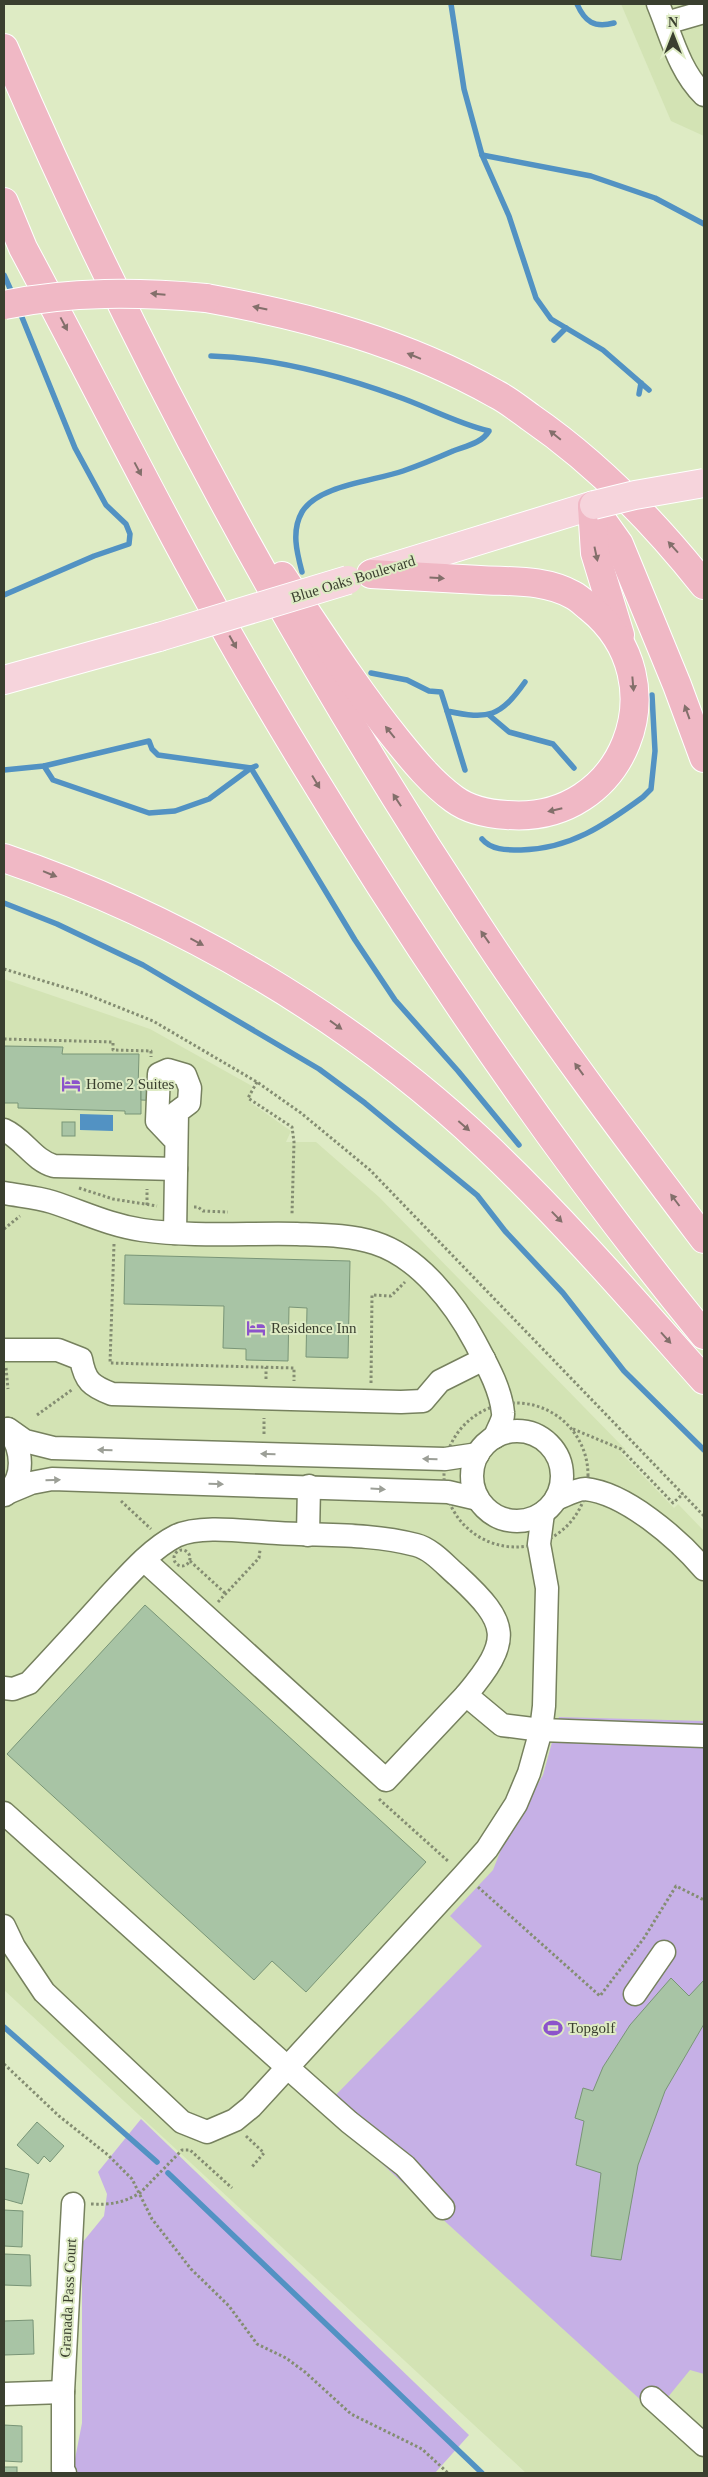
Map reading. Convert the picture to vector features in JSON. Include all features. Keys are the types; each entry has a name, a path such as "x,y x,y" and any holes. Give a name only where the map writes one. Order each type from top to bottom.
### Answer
{"highway":[{"path":"4,48 67,190 150,364 308,655 466,909 632,1143 704,1239"},
{"path":"4,202 23,248"},
{"path":"4,215 190,565 257,685 341,823 479,1035 579,1174 704,1335"},
{"path":"4,305 83,294 145,293 206,298 312,320 363,336 433,364 497,394 551,432 594,466 639,510 704,585"},
{"path":"192,444 375,712 422,770 455,800 487,814 521,816 561,809 591,792 616,767 629,737 635,702 633,676 594,553 593,506"},
{"path":"593,506 620,544 677,685 704,758"},
{"path":"360,577 540,583 574,595 607,622 625,648"},
{"path":"4,858 48,873 150,917 238,964 327,1019 398,1070 484,1144 523,1182 562,1222 704,1380"}],"main road":[{"name":"Blue Oaks Boulevard","path":"4,680 159,637 593,506 635,495 704,483"}],"street":[{"path":"704,12 662,14 681,62 693,84 704,95"},
{"path":"4,1130 24,1145 37,1159 54,1166 176,1169"},
{"path":"175,1233 176,1140"},
{"path":"4,1193 51,1201 118,1226 175,1233 291,1234 349,1237 376,1244 400,1255 421,1272 449,1301 484,1359 493,1407 495,1437"},
{"path":"4,1350 58,1350 80,1359 86,1379 98,1389 112,1394 423,1401 440,1381 484,1359"},
{"path":"493,1407 515,1420 529,1433 549,1445 561,1465 577,1477 586,1490 614,1499 649,1519 672,1535 704,1569"},
{"path":"6,1428 25,1441 53,1448 445,1459 478,1454"},
{"path":"6,1428 19,1450 20,1461 19,1473 6,1495"},
{"path":"529,1433 506,1433 495,1437 478,1454 472,1476 478,1499 494,1515 517,1521 529,1520 550,1506 586,1490"},
{"path":"4,1926 14,1947 44,1992 182,2122 207,2132 235,2120 251,2107 487,1849 516,1804 529,1772 542,1730 547,1588 539,1544 550,1506 562,1482 561,1465"},
{"path":"6,1495 30,1483 52,1479 309,1486 445,1492 478,1499"},
{"path":"308,1535 309,1486"},
{"path":"517,1521 539,1544"},
{"path":"4,1688 13,1689 29,1682 144,1560 171,1548 176,1536 195,1530 308,1535 343,1534 419,1545 438,1558 483,1600 494,1613 499,1628 497,1647 487,1669 466,1695 386,1780 144,1560"},
{"path":"466,1695 502,1725 542,1730 704,1736"},
{"path":"4,1813 349,2122 405,2166 443,2208"},
{"path":"635,1994 664,1952"},
{"name":"Granada Pass Court","path":"65,2473 62,2470 62,2392 73,2204"},
{"path":"4,2394 62,2392"},
{"path":"652,2398 704,2446"}],"path":[{"path":"4,969 83,993 153,1021 257,1082 308,1119 370,1170 704,1516"},
{"path":"4,1039 113,1042 112,1050 151,1052 151,1061"},
{"path":"257,1082 248,1098 292,1127 294,1142 291,1234"},
{"path":"147,1205 148,1168"},
{"path":"114,1240 110,1363 294,1368 294,1383 303,1383"},
{"path":"398,1276 411,1288"},
{"path":"370,1386 372,1295 391,1296 405,1281"},
{"path":"263,1454 266,1368"},
{"path":"531,1404 546,1409 560,1417 572,1428 584,1447 587,1461 586,1490 581,1508 569,1524 554,1536 539,1544 510,1546 496,1544 477,1536 462,1523 450,1506 445,1492 445,1459 454,1437 467,1421 493,1407 531,1404"},
{"path":"572,1428 621,1449 673,1503 682,1494"},
{"path":"119,1499 171,1548 178,1564 185,1565 190,1561"},
{"path":"206,1616 259,1558 260,1533"},
{"path":"171,1548 186,1551 190,1561 226,1594"},
{"path":"374,1795 600,1996 644,1938 676,1886 704,1900"},
{"path":"4,2064 60,2116 108,2155 132,2179 152,2219 191,2269 229,2306 257,2344 286,2358 305,2372 351,2414 422,2449 448,2473"},
{"path":"242,2133 264,2153 251,2168"},
{"path":"73,2204 115,2204 140,2193 182,2150 190,2150 232,2188"}],"shaded area":[{"path":"621,4 704,4 704,136 671,121"},
{"path":"4,979 150,1029 252,1086 251,1103 291,1131 286,1142 316,1142 379,1197 625,1449 621,1453 674,1508 678,1504 704,1531 704,2473 526,2473 4,1990"},
{"name":"Topgolf","path":"559,1717 704,1721 704,2374 690,2370 655,2413 322,2109 482,1946 450,1916 493,1870 504,1842 543,1775"},
{"path":"141,2119 469,2435 435,2473 78,2473 74,2464 82,2423 82,2243 104,2216 107,2194 98,2172"}],"water":[{"path":"80,1114 113,1115 113,1131 80,1130"}],"building":[{"name":"Home 2 Suites","path":"4,1046 63,1047 62,1054 139,1054 138,1088 141,1088 141,1114 125,1114 125,1111 18,1108 18,1103 4,1103"},
{"path":"138,1080 165,1081 164,1101 141,1100 141,1088 138,1088"},
{"path":"62,1122 75,1122 75,1136 62,1136"},
{"name":"Residence Inn","path":"125,1255 350,1261 348,1358 306,1357 307,1308 289,1307 288,1361 246,1360 246,1349 223,1348 224,1306 124,1304"},
{"path":"145,1605 426,1862 306,1992 272,1961 254,1980 7,1754"},
{"path":"671,1978 689,1996 704,1980 704,2024 665,2091 638,2165 621,2260 591,2256 601,2173 576,2165 584,2121 575,2118 583,2088 593,2091 603,2067 630,2025"},
{"path":"37,2122 64,2146 50,2162 44,2156 38,2164 17,2145"},
{"path":"4,2168 29,2174 22,2204 4,2199"},
{"path":"4,2210 23,2211 22,2247 4,2246"},
{"path":"4,2254 30,2255 31,2286 4,2285"},
{"path":"33,2320 34,2354 4,2355 4,2321"},
{"path":"4,2425 22,2426 22,2462 4,2461"},
{"path":"4,2467 17,2467 17,2473 4,2473"}],"waterway":[{"path":"451,4 464,89 482,155 509,216 536,298 551,319 603,350 649,390"},
{"path":"577,4 583,15 591,22 601,25 614,23"},
{"path":"482,155 591,176 655,198 704,224"},
{"path":"4,275 13,295"},
{"path":"4,595 94,556 129,544 130,534 126,524 106,505 75,448 19,310"},
{"path":"554,340 566,328"},
{"path":"211,356 258,360 329,375 408,400 465,424 489,431 478,441 468,446 391,475 334,490 310,503 302,512 296,534 297,550 302,572"},
{"path":"639,394 641,383"},
{"path":"371,673 407,680 429,691 441,692 447,711 473,715 484,715 500,709 508,703 525,682"},
{"path":"482,839 494,847 504,849 539,849 555,845 586,834 601,826 643,797 651,789 655,751 652,695"},
{"path":"447,711 465,770"},
{"path":"489,715 509,732 553,744 574,768"},
{"path":"4,770 44,766 149,741 152,749 158,755 251,768"},
{"path":"44,766 53,780 149,813 175,811 209,799 251,768"},
{"path":"256,766 251,768 355,940 395,1000 458,1071 519,1145"},
{"path":"4,903 57,924 143,965 319,1069 365,1103 477,1195 505,1231 563,1293 624,1371 704,1450"},
{"path":"4,2027 157,2162"},
{"path":"168,2173 482,2473"}],"place":[{"name":"Home 2 Suites","path":"71,1084"},
{"name":"Residence Inn","path":"256,1328"},
{"name":"Topgolf","path":"553,2028"}]}
